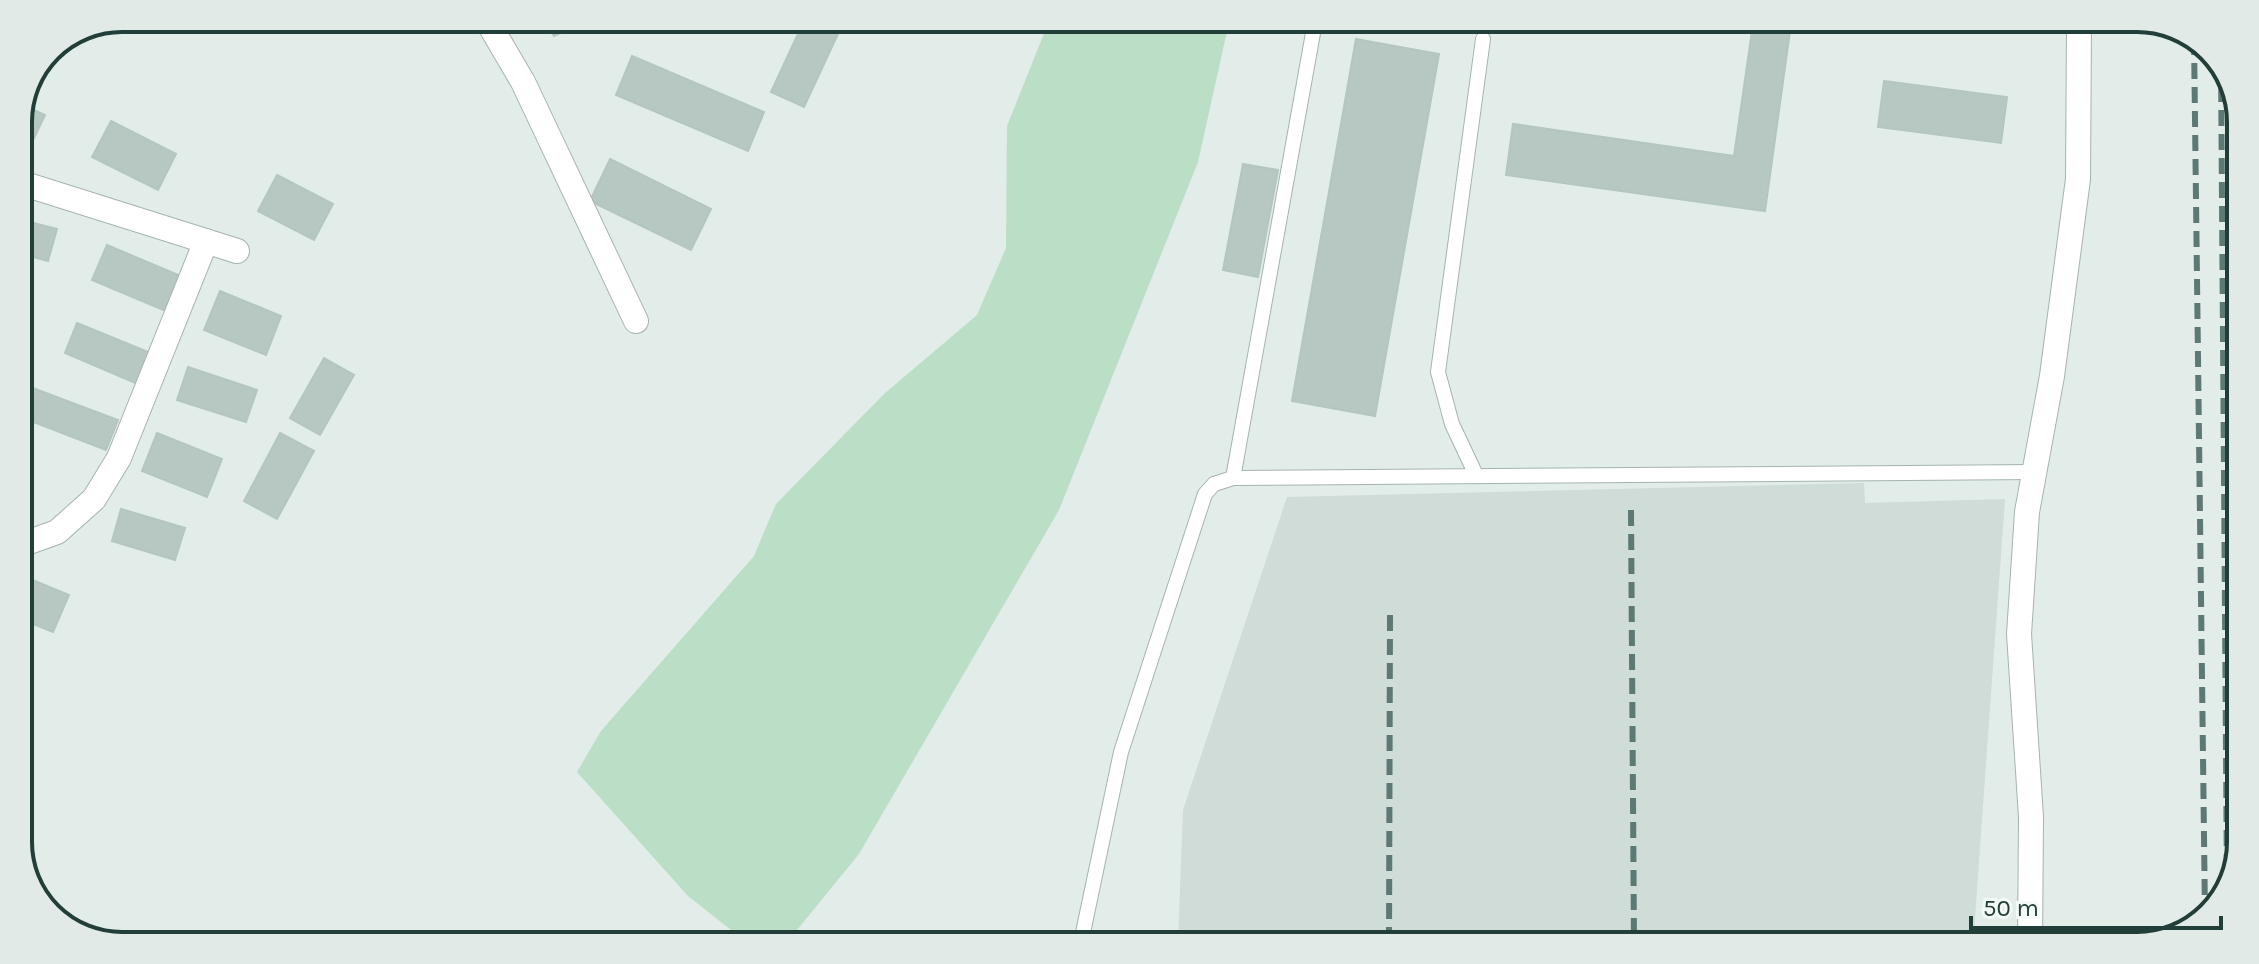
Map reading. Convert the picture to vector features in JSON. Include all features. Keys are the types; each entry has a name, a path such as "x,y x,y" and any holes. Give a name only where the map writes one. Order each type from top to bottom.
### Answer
{"street":[{"path":"494,32 523,82 636,321"},
{"path":"2030,932 2031,817 2019,634 2027,512 2052,376 2078,179 2079,32"},
{"path":"32,186 237,251"},
{"path":"32,541 57,532 94,499 119,458 206,241"}],"lane":[{"path":"1233,478 1313,32"},
{"path":"1476,475 1452,424 1438,372 1483,39"},
{"path":"1083,932 1121,752 1205,494 1214,484 1233,478 2035,472"}],"shaded area":[{"path":"1864,483 1865,503 2005,499 1974,932 1178,932 1183,810 1287,497"}],"green space":[{"path":"1045,32 1227,32 1198,162 1059,510 859,854 795,932 734,932 688,896 577,772 601,731 754,556 776,504 884,394 977,315 1006,248 1007,126"}],"building":[{"path":"799,32 839,32 804,107 771,92"},
{"path":"1752,32 1790,32 1765,211 1506,175 1513,124 1734,156"},
{"path":"1356,39 1439,54 1375,416 1292,401"},
{"path":"632,56 764,112 748,151 616,95"},
{"path":"1884,81 2007,97 2001,143 1878,127"},
{"path":"33,110 45,115 32,142"},
{"path":"111,121 176,154 158,190 92,157"},
{"path":"610,159 711,209 691,250 590,201"},
{"path":"1243,164 1278,170 1258,277 1223,270"},
{"path":"277,175 333,204 314,240 258,211"},
{"path":"32,223 57,229 48,261 32,257"},
{"path":"107,245 183,277 168,312 92,280"},
{"path":"220,291 281,316 266,355 204,330"},
{"path":"77,323 153,354 140,385 65,353"},
{"path":"324,358 354,375 320,435 290,418"},
{"path":"188,367 257,390 246,422 177,400"},
{"path":"32,388 118,420 106,450 32,421"},
{"path":"157,433 222,459 207,497 142,471"},
{"path":"280,433 314,451 277,519 244,501"},
{"path":"121,509 185,528 175,560 112,541"},
{"path":"32,580 69,595 53,632 32,624"}],"railway":[{"path":"2194,53 2205,901"},
{"path":"2221,91 2227,845"},
{"path":"1631,510 1634,932"},
{"path":"1389,932 1390,612"}]}
